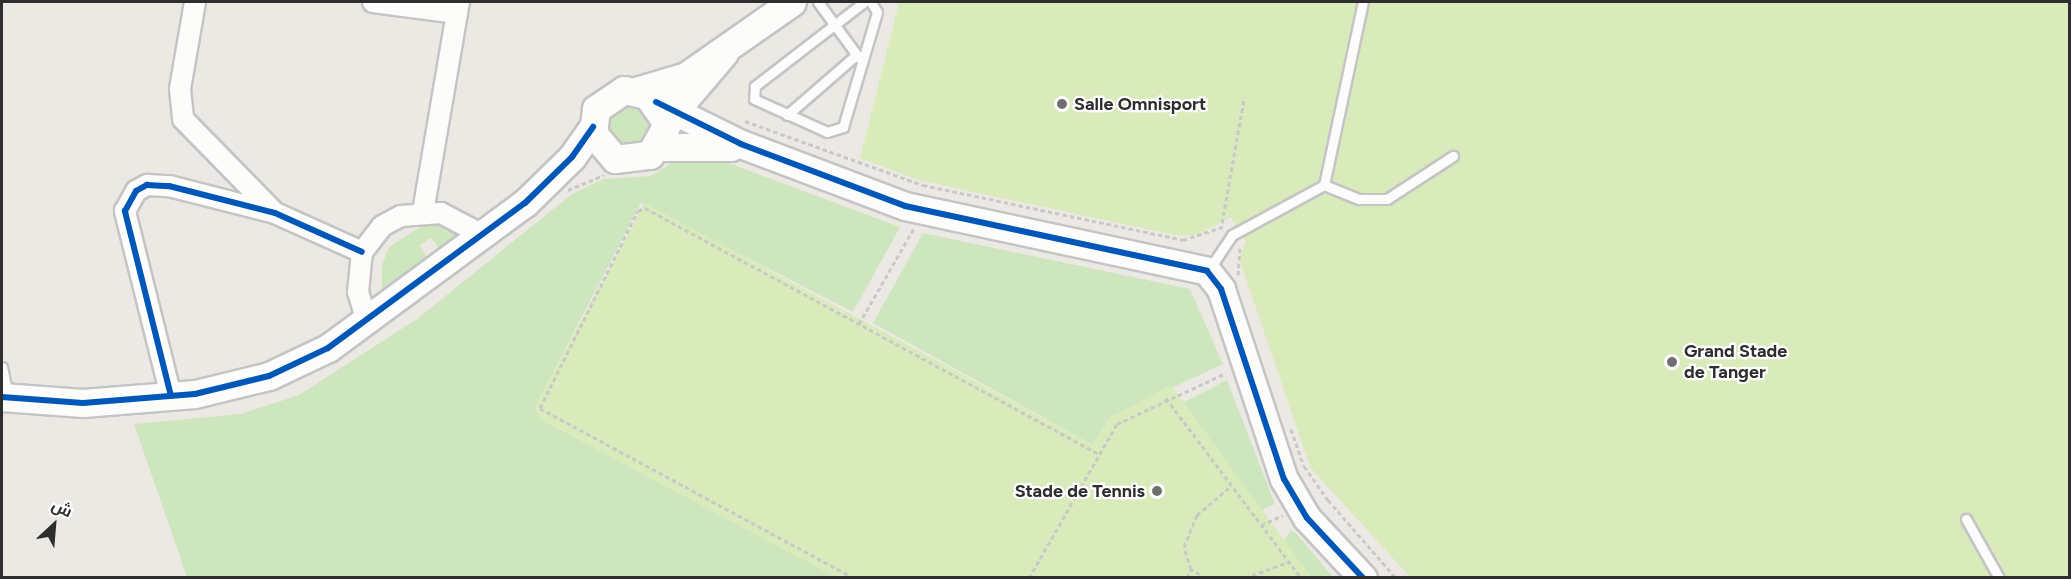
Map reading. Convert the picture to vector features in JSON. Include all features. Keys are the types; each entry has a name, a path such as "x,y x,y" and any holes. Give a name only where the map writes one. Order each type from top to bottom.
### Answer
{"street":[{"path":"195,2 180,89 183,119 275,213"},
{"path":"373,2 458,7 423,212"},
{"path":"525,202 563,184 639,160 658,115 677,81 724,53 792,2"},
{"path":"658,115 724,53"},
{"path":"5,397 83,403 171,396 269,376 328,348 525,202 572,157 593,127 603,100 772,143 917,209 1207,272 1218,283 1284,479 1307,518 1363,578"},
{"path":"658,115 712,145 772,143"},
{"path":"593,127 597,144 614,168"},
{"path":"171,396 125,211 128,200 147,185 169,186 275,213 362,252"},
{"path":"366,318 358,292 362,252 382,226 423,212 441,213 483,235"}],"lane":[{"path":"818,2 859,59"},
{"path":"864,2 753,88 756,101 827,132 838,131 849,117 859,59 877,12 871,2"},
{"path":"1207,272 1232,235 1324,185 1363,2"},
{"path":"787,115 859,59"},
{"path":"1324,185 1359,200 1387,199 1453,156"},
{"path":"2,367 5,397"},
{"path":"1966,519 1999,578"}],"path":[{"path":"1243,288 1235,267 1241,245 1222,223 1244,99"},
{"path":"772,143 923,185 1183,240 1222,223"},
{"path":"563,184 569,192 614,168"},
{"path":"854,578 544,412 540,400 638,211 645,208 1099,454"},
{"path":"904,223 926,229"},
{"path":"860,324 915,226"},
{"path":"1226,360 1234,382"},
{"path":"1029,578 1117,424 1166,398 1230,371"},
{"path":"1166,398 1301,578"},
{"path":"1287,419 1310,475 1396,578"},
{"path":"1206,578 1191,569 1184,547 1191,525 1208,501 1231,486"},
{"path":"1261,525 1287,513 1282,504"},
{"path":"1245,578 1288,562"},
{"path":"1187,578 1191,569"}],"green space":[{"name":"Grand Stade de Tanger","path":"899,2 2069,2 2069,577 1410,577 1310,467 1239,258 1246,242 1231,217 1197,235 1179,236 918,180 860,158"},
{"path":"629,103 645,109 651,125 645,141 629,147 613,141 607,125 613,109"},
{"path":"681,157 723,161 900,227 853,312 641,203 535,407 542,420 836,577 187,577 134,424 241,414 299,395 417,319 572,194 603,179 651,176"},
{"path":"645,203 1093,445 1108,419 1171,385 1311,577 836,577 542,420 535,411 537,402"},
{"path":"426,223 466,231 440,249 431,238 420,245 427,258 382,291 382,265 389,247"},
{"path":"923,233 1190,289 1223,364 1112,416 1093,445 873,323"},
{"path":"1227,380 1275,504 1260,511 1182,403"},
{"path":"1290,531 1295,532 1332,576 1311,577 1282,544"}],"cycle path":[{"path":"656,102 741,144 905,206 1207,271 1221,289 1284,479 1307,518 1363,578"},
{"path":"2,397 83,403 195,394 269,376 328,348 525,203 572,157 593,127"},
{"path":"171,396 125,211 136,191 147,185 169,186 275,213 362,252"}],"place":[{"name":"Salle Omnisport","path":"1062,104"},
{"name":"Grand Stade de Tanger","path":"1672,362"},
{"name":"Stade de Tennis","path":"1157,491"}]}
